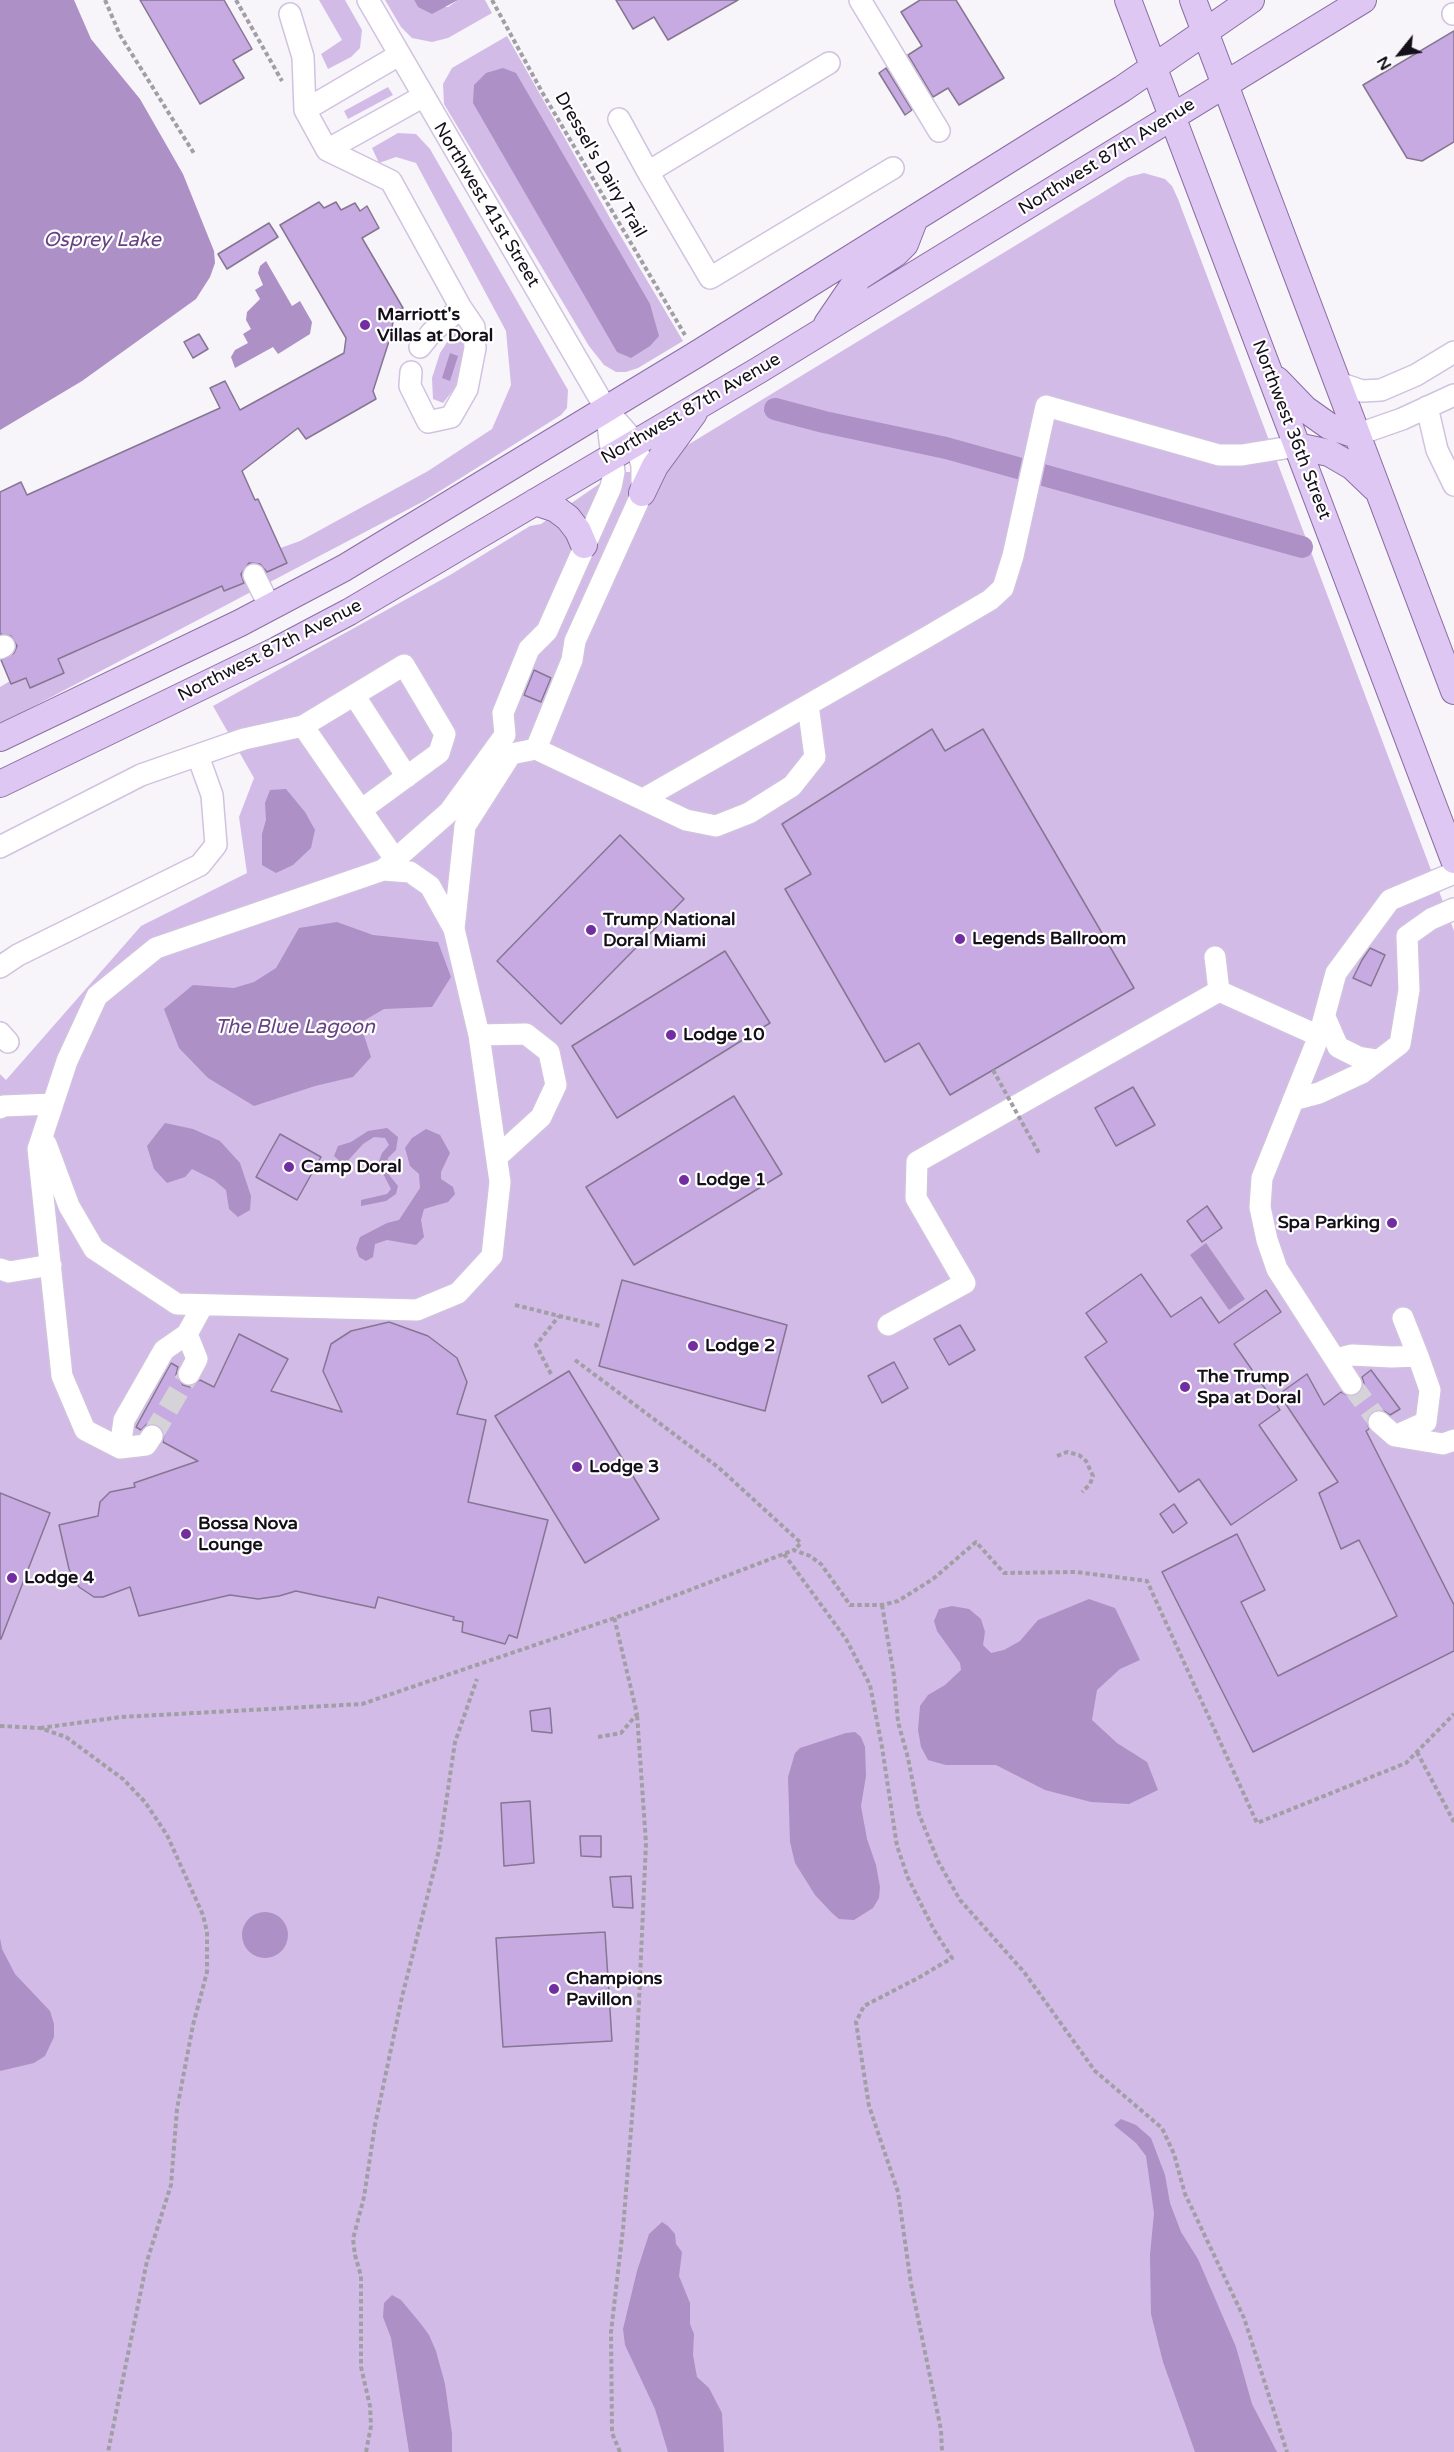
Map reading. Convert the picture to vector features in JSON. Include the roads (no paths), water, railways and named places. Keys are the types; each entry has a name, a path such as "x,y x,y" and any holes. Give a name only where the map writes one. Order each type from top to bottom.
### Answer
{"main road":[{"name":"Northwest 36th Street","path":"1128,0 1454,860"},
{"path":"1193,0 1454,691"},
{"path":"0,738 270,608 344,568 915,218 1154,67 1251,0"},
{"name":"Northwest 87th Avenue","path":"0,784 308,634 375,597 822,332 1364,0"},
{"path":"822,332 859,276 896,253 905,244 915,218"},
{"path":"1269,372 1305,409 1329,426 1356,435"},
{"path":"642,493 655,466 701,405"},
{"path":"1297,446 1329,453 1353,467 1377,490"},
{"path":"535,502 555,508 568,518 578,531 584,545"}],"street":[{"name":"Northwest 41st Street","path":"368,0 422,97 606,409 635,442 642,465 642,493 575,641 572,660 536,749"},
{"path":"860,0 939,131"},
{"path":"290,14 303,57 305,110 327,150 391,181 461,308 474,327 475,348 467,389 451,417 428,422 410,386 411,372"},
{"path":"305,110 399,55"},
{"path":"648,172 829,63"},
{"path":"327,150 422,97"},
{"path":"619,119 710,278 893,168"},
{"path":"420,347 432,332 461,308"},
{"path":"1336,382 1362,391 1381,390 1416,375 1454,352"},
{"path":"1356,435 1454,395"},
{"path":"643,800 990,600 1003,588 1013,556 1046,406 1219,455 1242,455 1297,446"},
{"path":"1427,407 1437,450 1454,485"},
{"name":"Northwest 41st Street","path":"389,864 449,812 505,735 503,713 529,649 548,631 611,487 614,472 606,409"},
{"path":"254,575 270,608"},
{"path":"0,847 141,775 244,739 303,726 404,665 445,734 439,753 362,810"},
{"path":"354,695 407,777"},
{"path":"43,1136 69,1206 94,1249 177,1304 417,1310 458,1293 492,1256 500,1182 479,1035 467,993 454,928 465,826 511,754 536,749 686,820 716,826 749,813 792,786 815,757 808,705"},
{"path":"303,726 362,810 389,864"},
{"path":"0,967 18,955 200,865 216,845 212,795 198,756"},
{"path":"153,1436 146,1445 120,1448 85,1430 62,1376 38,1149 67,1061 97,996 156,948 389,864 410,872 430,886 454,928"},
{"path":"1351,1384 1276,1269 1260,1207 1262,1178 1322,1027 1336,973 1390,900 1454,873"},
{"path":"1293,1100 1330,1088 1362,1073 1400,1044 1409,990 1407,936 1431,919 1454,909"},
{"path":"1215,957 1219,991"},
{"path":"888,1325 964,1283 916,1198 917,1162 1219,991 1322,1027 1338,1047 1358,1057 1377,1060"},
{"path":"479,1035 525,1034 549,1052 556,1085 541,1118 496,1157"},
{"path":"0,1108 53,1104"},
{"path":"0,1269 9,1272 51,1265"},
{"path":"120,1448 124,1420 164,1350 187,1334 203,1305"},
{"path":"1402,1318 1430,1390 1426,1422"},
{"path":"187,1334 197,1359 189,1374"},
{"path":"1336,1359 1352,1355 1418,1356"},
{"path":"1454,1429 1426,1422 1387,1429 1443,1444 1454,1440"}],"water":[{"name":"Osprey Lake","path":"0,0 74,0 91,39 140,99 183,174 214,251 215,263 210,277 196,299 82,381 0,430"},
{"path":"414,0 458,0 432,14 418,7"},
{"path":"503,68 516,73 650,304 659,336 650,346 631,358 617,352 473,103 474,85 486,73"},
{"path":"266,261 292,306 300,301 312,322 310,334 278,354 273,347 235,368 231,357 235,350 248,343 243,334 251,329 246,320 247,312 260,299 255,290 263,285 258,273 260,266"},
{"path":"450,353 458,356 450,381 442,378"},
{"path":"286,789 305,812 315,830 311,848 293,865 276,873 262,865 262,834 266,820 265,803 270,790"},
{"name":"The Blue Lagoon","path":"337,922 373,935 438,942 451,977 432,1007 384,1009 360,1023 371,1057 353,1077 315,1086 254,1106 208,1078 179,1048 164,1009 193,985 234,988 254,982 276,968 299,928"},
{"path":"165,1123 193,1129 220,1141 240,1163 251,1196 250,1210 238,1217 229,1209 226,1190 214,1180 192,1169 185,1177 167,1183 154,1169 147,1146"},
{"path":"387,1128 398,1137 396,1150 388,1158 386,1171 398,1186 396,1194 386,1201 361,1206 361,1200 387,1194 391,1189 378,1164 382,1153 389,1145 385,1138 374,1137 363,1144 344,1165 334,1156 338,1146 351,1142 368,1131"},
{"path":"426,1129 440,1135 450,1153 441,1172 441,1179 453,1187 455,1194 448,1202 424,1209 421,1220 424,1237 416,1245 387,1240 375,1244 373,1257 366,1261 359,1257 356,1248 360,1237 387,1223 399,1220 420,1188 419,1174 410,1166 405,1148 412,1138"},
{"path":"1206,1243 1245,1299 1229,1310 1190,1255"},
{"path":"1089,1599 1115,1608 1140,1660 1120,1669 1097,1690 1092,1720 1117,1743 1147,1762 1158,1790 1129,1804 1091,1802 1045,1790 996,1765 946,1765 928,1760 921,1747 918,1730 920,1706 928,1695 945,1685 961,1670 960,1663 937,1631 934,1621 939,1609 952,1606 969,1609 981,1619 985,1632 983,1645 991,1653 1004,1650 1020,1641 1038,1620"},
{"path":"855,1732 861,1737 865,1747 866,1776 861,1806 880,1887 879,1898 873,1908 854,1920 839,1919 832,1913 815,1895 795,1863 790,1842 788,1777 795,1753 800,1748"},
{"path":"265,1912 281,1919 288,1935 281,1951 265,1958 249,1951 242,1935 249,1919"},
{"path":"0,1938 2,1949 15,1974 50,2011 54,2024 54,2037 45,2056 34,2063 0,2071"},
{"path":"1121,2119 1136,2125 1151,2138 1165,2175 1170,2203 1181,2232 1198,2259 1236,2347 1252,2404 1277,2452 1195,2452 1163,2362 1151,2314 1150,2255 1154,2213 1146,2156 1136,2143 1114,2125"},
{"path":"662,2222 675,2234 676,2244 682,2252 679,2276 690,2303 690,2324 694,2334 693,2355 697,2377 709,2388 722,2413 724,2452 668,2452 655,2409 625,2345 623,2329 637,2271 649,2234"},
{"path":"392,2295 401,2300 421,2324 436,2351 445,2384 452,2434 452,2452 409,2452 391,2338 383,2317 384,2303"}],"waterway":[{"path":"775,409 946,448 1302,547"}],"tunnel":[{"path":"152,1436 189,1374"},
{"path":"1351,1384 1379,1422"}],"place":[{"name":"Marriott's Villas at Doral","path":"365,325"},
{"name":"Trump National Doral Miami","path":"591,930"},
{"name":"Legends Ballroom","path":"960,939"},
{"name":"Lodge 10","path":"671,1035"},
{"name":"Camp Doral","path":"289,1167"},
{"name":"Lodge 1","path":"684,1180"},
{"name":"Spa Parking","path":"1392,1223"},
{"name":"Lodge 2","path":"693,1346"},
{"name":"The Trump Spa at Doral","path":"1185,1387"},
{"name":"Lodge 3","path":"577,1467"},
{"name":"Bossa Nova Lounge","path":"186,1534"},
{"name":"Lodge 4","path":"12,1578"},
{"name":"Champions Pavillon","path":"554,1989"}]}
